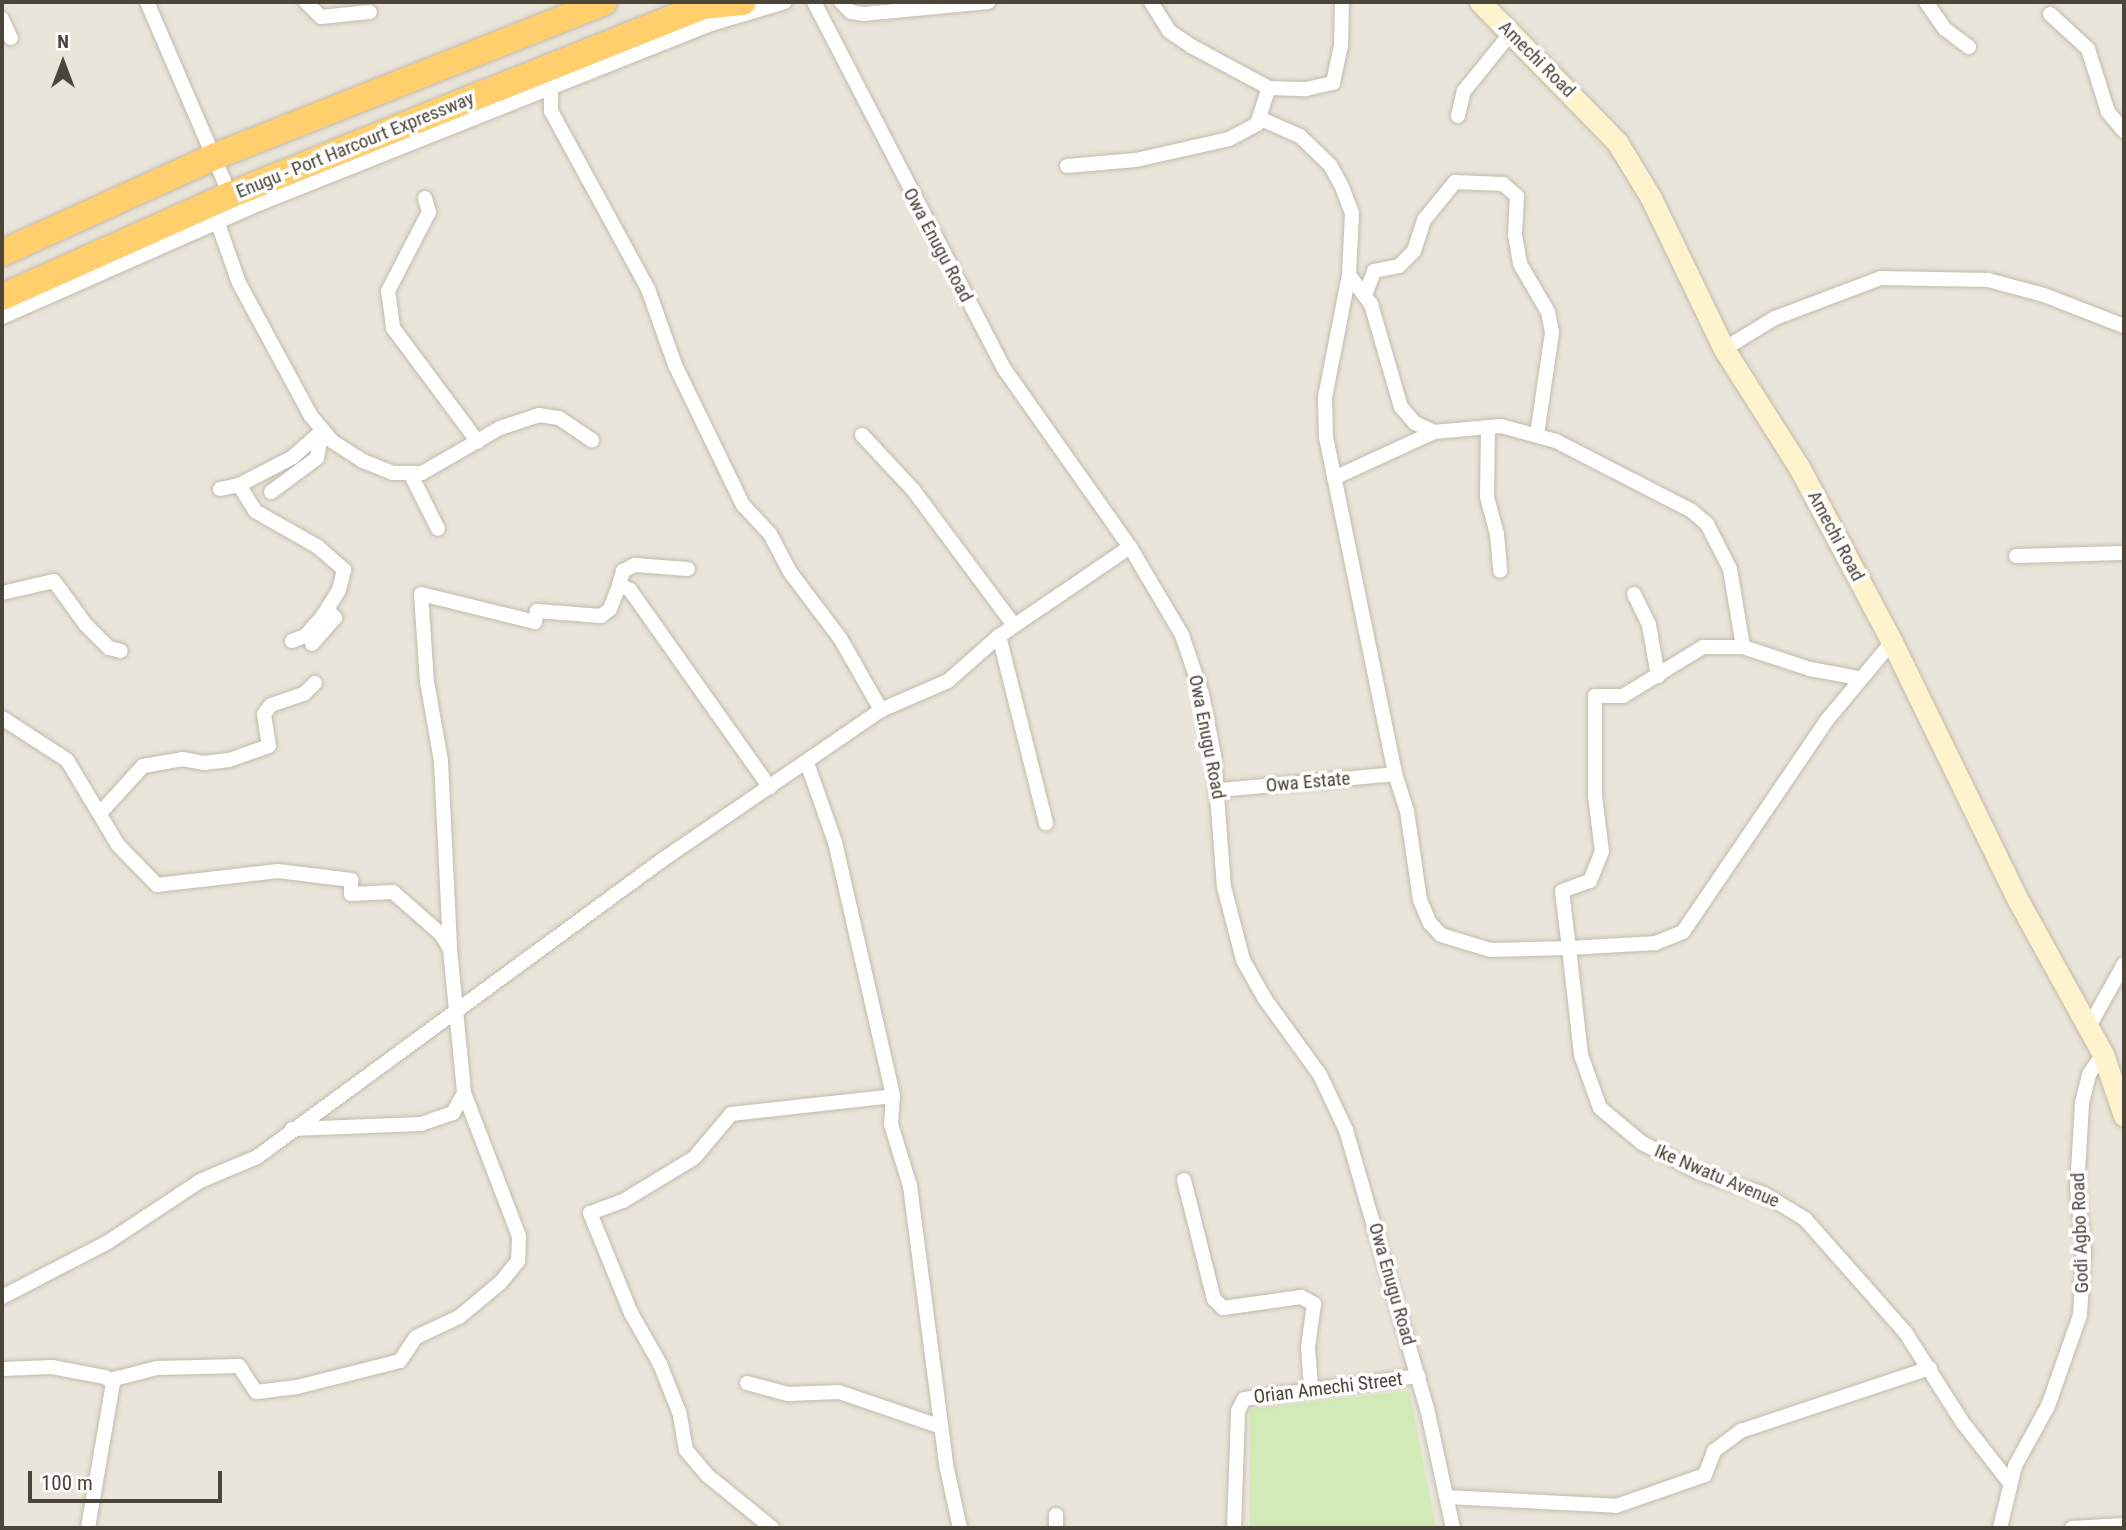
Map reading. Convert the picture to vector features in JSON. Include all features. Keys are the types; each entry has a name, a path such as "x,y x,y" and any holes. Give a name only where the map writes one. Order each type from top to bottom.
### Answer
{"highway":[{"path":"2,253 216,156 604,2"},
{"name":"Enugu - Port Harcourt Expressway","path":"2,297 707,4 743,2"}],"main road":[{"name":"Amechi Road","path":"1480,2 1588,110 1628,158 1724,349 1799,467 1892,642 2087,1030 2103,1054 2124,1116"}],"street":[{"path":"147,2 216,156 220,207 239,283 322,431 363,461 392,473 411,475 436,469 478,442 539,415 559,418 592,440"},
{"path":"306,2 321,17 370,12"},
{"path":"2,317 220,207 551,89 711,24 785,2"},
{"name":"Owa Enugu Road","path":"814,2 1005,370 1130,547 1189,653 1220,790 1224,887 1243,960 1334,1100 1359,1163 1418,1377 1453,1528"},
{"path":"841,2 851,12 863,14 988,2"},
{"path":"1151,2 1161,21 1179,40 1269,88 1306,89 1333,83 1341,47 1342,2"},
{"path":"1926,2 1945,29 1969,47"},
{"path":"2050,14 2088,49 2108,112 2124,131"},
{"path":"2,19 11,38"},
{"path":"1458,116 1464,91 1511,33"},
{"path":"1067,166 1136,160 1214,143 1246,132 1261,119 1269,88"},
{"path":"551,89 551,111 648,289 675,365 743,505 770,534 790,572 867,680 881,710"},
{"path":"1261,119 1300,136 1330,165 1352,213 1349,275 1324,418 1395,774 1407,811 1420,900 1430,923 1441,935 1491,950 1656,943 1683,932 1859,678 1892,642"},
{"path":"1365,295 1374,271 1399,266 1414,251 1424,220 1455,182 1503,184 1517,196 1515,236 1520,264 1548,312 1552,332 1537,434"},
{"path":"425,198 429,212 388,291 393,328 478,442"},
{"path":"1349,275 1365,295 1401,407 1415,423 1434,432"},
{"path":"1724,349 1775,318 1881,278 1987,280 2044,295 2124,326"},
{"path":"1334,478 1434,432 1488,427 1537,434 1692,511 1707,524 1730,569 1743,647"},
{"path":"1488,427 1487,497 1497,534 1500,571"},
{"path":"220,489 239,485 293,457 322,431"},
{"path":"271,492 317,458 322,431"},
{"path":"862,435 914,491 1014,625"},
{"path":"411,475 438,529"},
{"path":"239,485 255,511 318,547 344,570 328,610 305,636 292,641"},
{"path":"2,1297 108,1242 200,1181 246,1163 456,1014 665,858 881,710 948,681 999,636 1130,547"},
{"path":"2016,556 2124,553"},
{"path":"688,569 635,565 623,572 624,587 770,788"},
{"path":"2,593 54,581 86,625 109,648 121,651"},
{"path":"2,1369 52,1367 110,1380 157,1368 239,1366 256,1392 297,1387 400,1361 416,1337 459,1317 518,1261 519,1236 464,1093 450,948 441,761 427,682 421,594 535,622 537,611 601,617 610,609 624,587"},
{"path":"1634,594 1649,625 1658,676 1703,647 1743,647 1810,668 1859,678"},
{"path":"312,644 335,618 328,610"},
{"path":"999,636 1046,823"},
{"name":"Ike Nwatu Avenue","path":"1658,676 1623,696 1595,696 1595,796 1602,852 1590,881 1562,891 1581,1055 1600,1108 1666,1159 1764,1194 1805,1219 1898,1324 1930,1368 1963,1423 2010,1483"},
{"path":"101,812 143,766 182,759 204,763 229,760 269,746 264,714 271,705 305,693 315,683"},
{"path":"2,718 67,760 101,812 118,845 157,885 278,871 351,880 351,894 393,892 450,948"},
{"path":"807,763 835,842 893,1096 891,1124 910,1186 942,1427 960,1528"},
{"name":"Owa Estate","path":"1220,790 1395,774"},
{"path":"2087,1030 2124,964"},
{"name":"Godi Agbo Road","path":"2000,1528 2010,1483 2048,1406 2080,1314 2084,1251 2077,1180 2082,1103 2089,1074 2103,1054"},
{"path":"292,1129 421,1124 453,1113 464,1093"},
{"path":"772,1528 707,1475 686,1450 679,1412 660,1364 631,1313 590,1213 622,1201 694,1158 731,1114 893,1096"},
{"path":"1184,1180 1214,1299 1223,1308 1301,1297 1314,1304 1308,1347 1311,1388"},
{"path":"1447,1497 1616,1506 1705,1475 1714,1451 1741,1430 1930,1368"},
{"name":"Orian Amechi Street","path":"1234,1528 1239,1405 1249,1395 1418,1377"},
{"path":"88,1528 108,1427 110,1380"},
{"path":"747,1383 788,1394 839,1392 942,1427"},
{"path":"2072,1528 2124,1525"}],"shaded area":[{"path":"2,2 2124,2 2124,1528 2,1528"}],"green space":[{"path":"1409,1391 1436,1528 1250,1528 1250,1409"}]}
